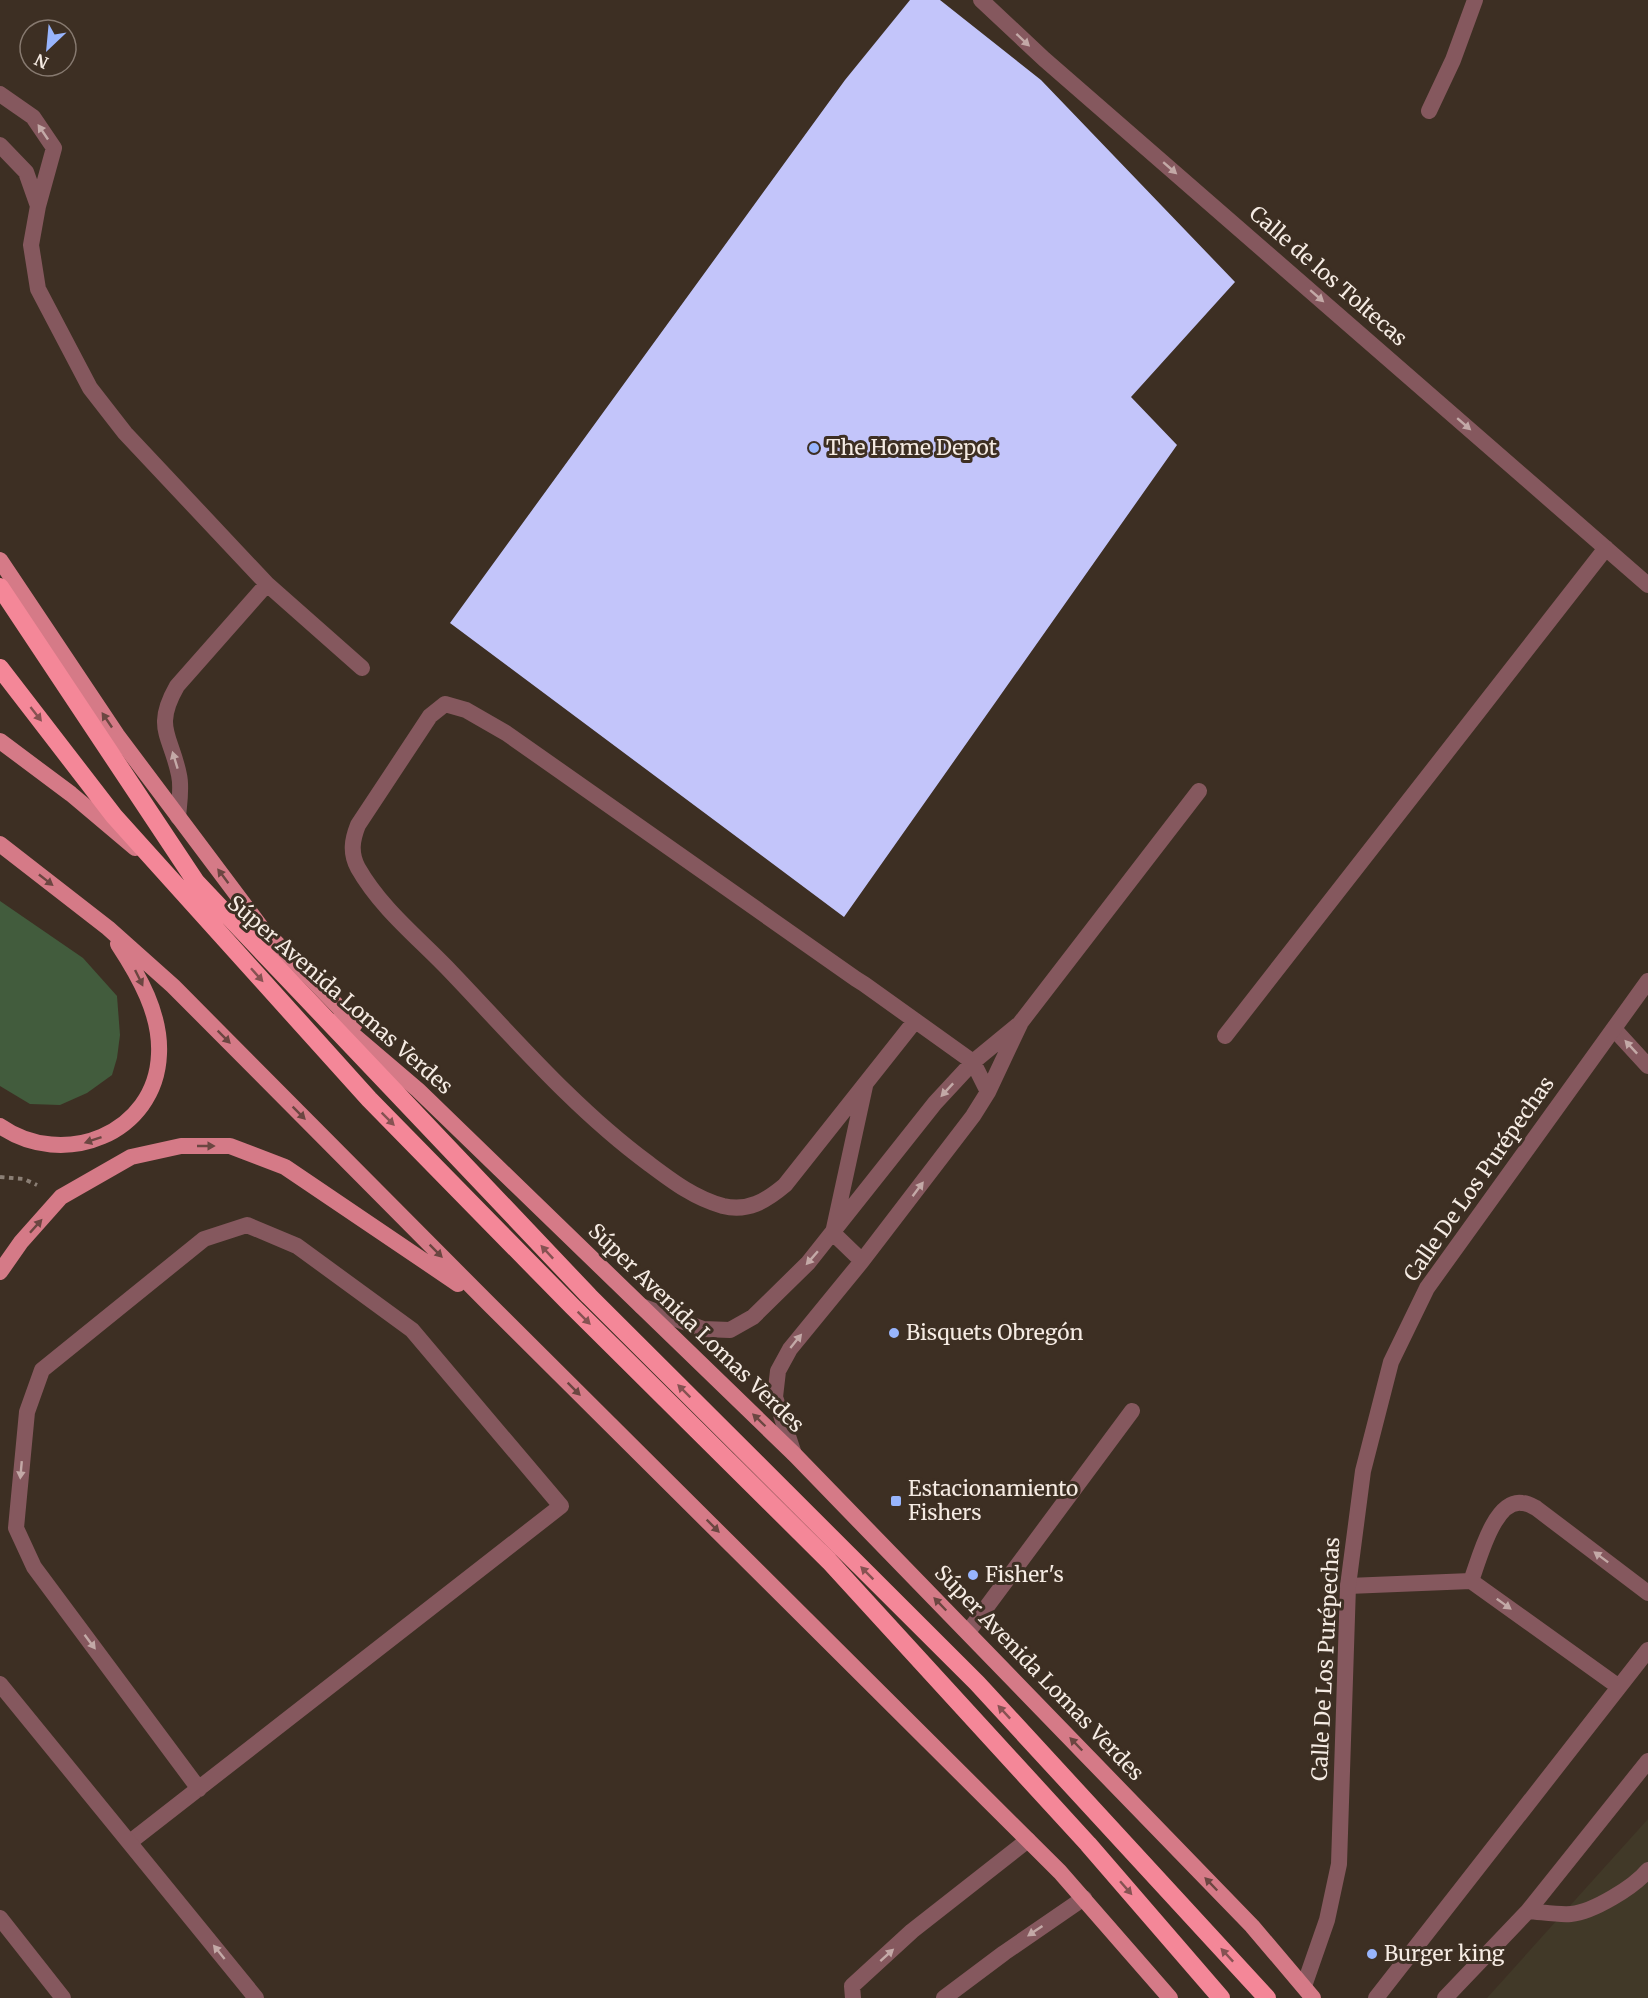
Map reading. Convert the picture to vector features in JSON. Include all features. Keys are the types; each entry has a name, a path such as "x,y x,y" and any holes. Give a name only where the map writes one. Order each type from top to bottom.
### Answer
{"highway":[{"path":"0,587 196,882 589,1296 977,1683 1267,1998"},
{"path":"0,668 114,816 369,1099 572,1306 829,1561 1088,1844 1221,1998"}],"main road":[{"path":"0,560 117,735 261,927 418,1090"},
{"name":"Súper Avenida Lomas Verdes","path":"0,741 71,794 418,1090 794,1454 1252,1926 1308,1992"},
{"path":"0,844 108,928 173,986 1028,1840 1083,1898 1170,1998"},
{"path":"0,1126 13,1135 39,1144 64,1146 80,1144 96,1140 118,1129 137,1112 150,1092 159,1054 152,1008 139,976 108,928"},
{"path":"0,1272 21,1242 61,1197 131,1157 182,1146 230,1146 285,1167 490,1305"}],"street":[{"name":"Calle de los Toltecas","path":"981,0 1044,58 1648,585"},
{"path":"1429,111 1453,60 1475,0"},
{"path":"0,94 33,117 54,148 38,206 31,245 38,289 90,388 125,433 267,585 363,668"},
{"path":"0,145 26,172 38,206"},
{"path":"1225,1036 1606,548"},
{"path":"178,818 180,777 164,724 167,703 177,686 267,585"},
{"path":"915,1021 785,1185 767,1200 746,1207 724,1206 687,1192 620,1142 561,1089 450,971 383,904 358,867 352,853 353,839 358,825 430,716 445,704 466,710 506,733 915,1021 973,1062 988,1092"},
{"path":"794,1454 775,1397 778,1371 790,1349 862,1261 973,1116 988,1092 1021,1022 1199,791"},
{"name":"Calle De Los Purépechas","path":"1308,1992 1328,1920 1339,1864 1348,1586 1363,1471 1391,1362 1427,1288 1648,981"},
{"path":"641,1306 703,1329 730,1330 753,1317 808,1263 935,1102 973,1062 1021,1022"},
{"path":"1614,1029 1648,1066"},
{"path":"833,1233 866,1082"},
{"path":"130,1842 199,1789 561,1506 412,1330 297,1246 247,1225 204,1239 42,1370 27,1412 16,1528 34,1567 199,1789"},
{"path":"833,1233 862,1261"},
{"path":"968,1632 1132,1411"},
{"path":"1471,1581 1496,1518 1506,1507 1521,1502 1536,1508 1648,1593"},
{"path":"1348,1586 1471,1581 1619,1687"},
{"path":"1376,1998 1648,1650"},
{"path":"0,1684 256,1998"},
{"path":"1445,1998 1528,1911 1648,1761"},
{"path":"853,1998 852,1986 912,1931 1028,1840"},
{"path":"1528,1911 1573,1914 1613,1899 1642,1878 1648,1870"},
{"path":"944,1998 1083,1898"},
{"path":"0,1918 63,1998"}],"path":[{"path":"0,1178 24,1179 61,1197"}],"shaded area":[{"path":"1648,1819 1648,1998 1487,1998"}],"green space":[{"path":"0,901 83,958 117,996 120,1035 112,1075 87,1093 60,1105 30,1104 0,1086"}],"building":[{"path":"910,0 940,0 1041,80 1235,282 1131,397 1177,445 844,917 450,623 845,80"}],"place":[{"name":"The Home Depot","path":"814,448"},
{"name":"Bisquets Obregón","path":"894,1333"},
{"name":"Estacionamiento Fishers","path":"896,1501"},
{"name":"Fisher's","path":"973,1575"},
{"name":"Burger king","path":"1372,1954"}]}
